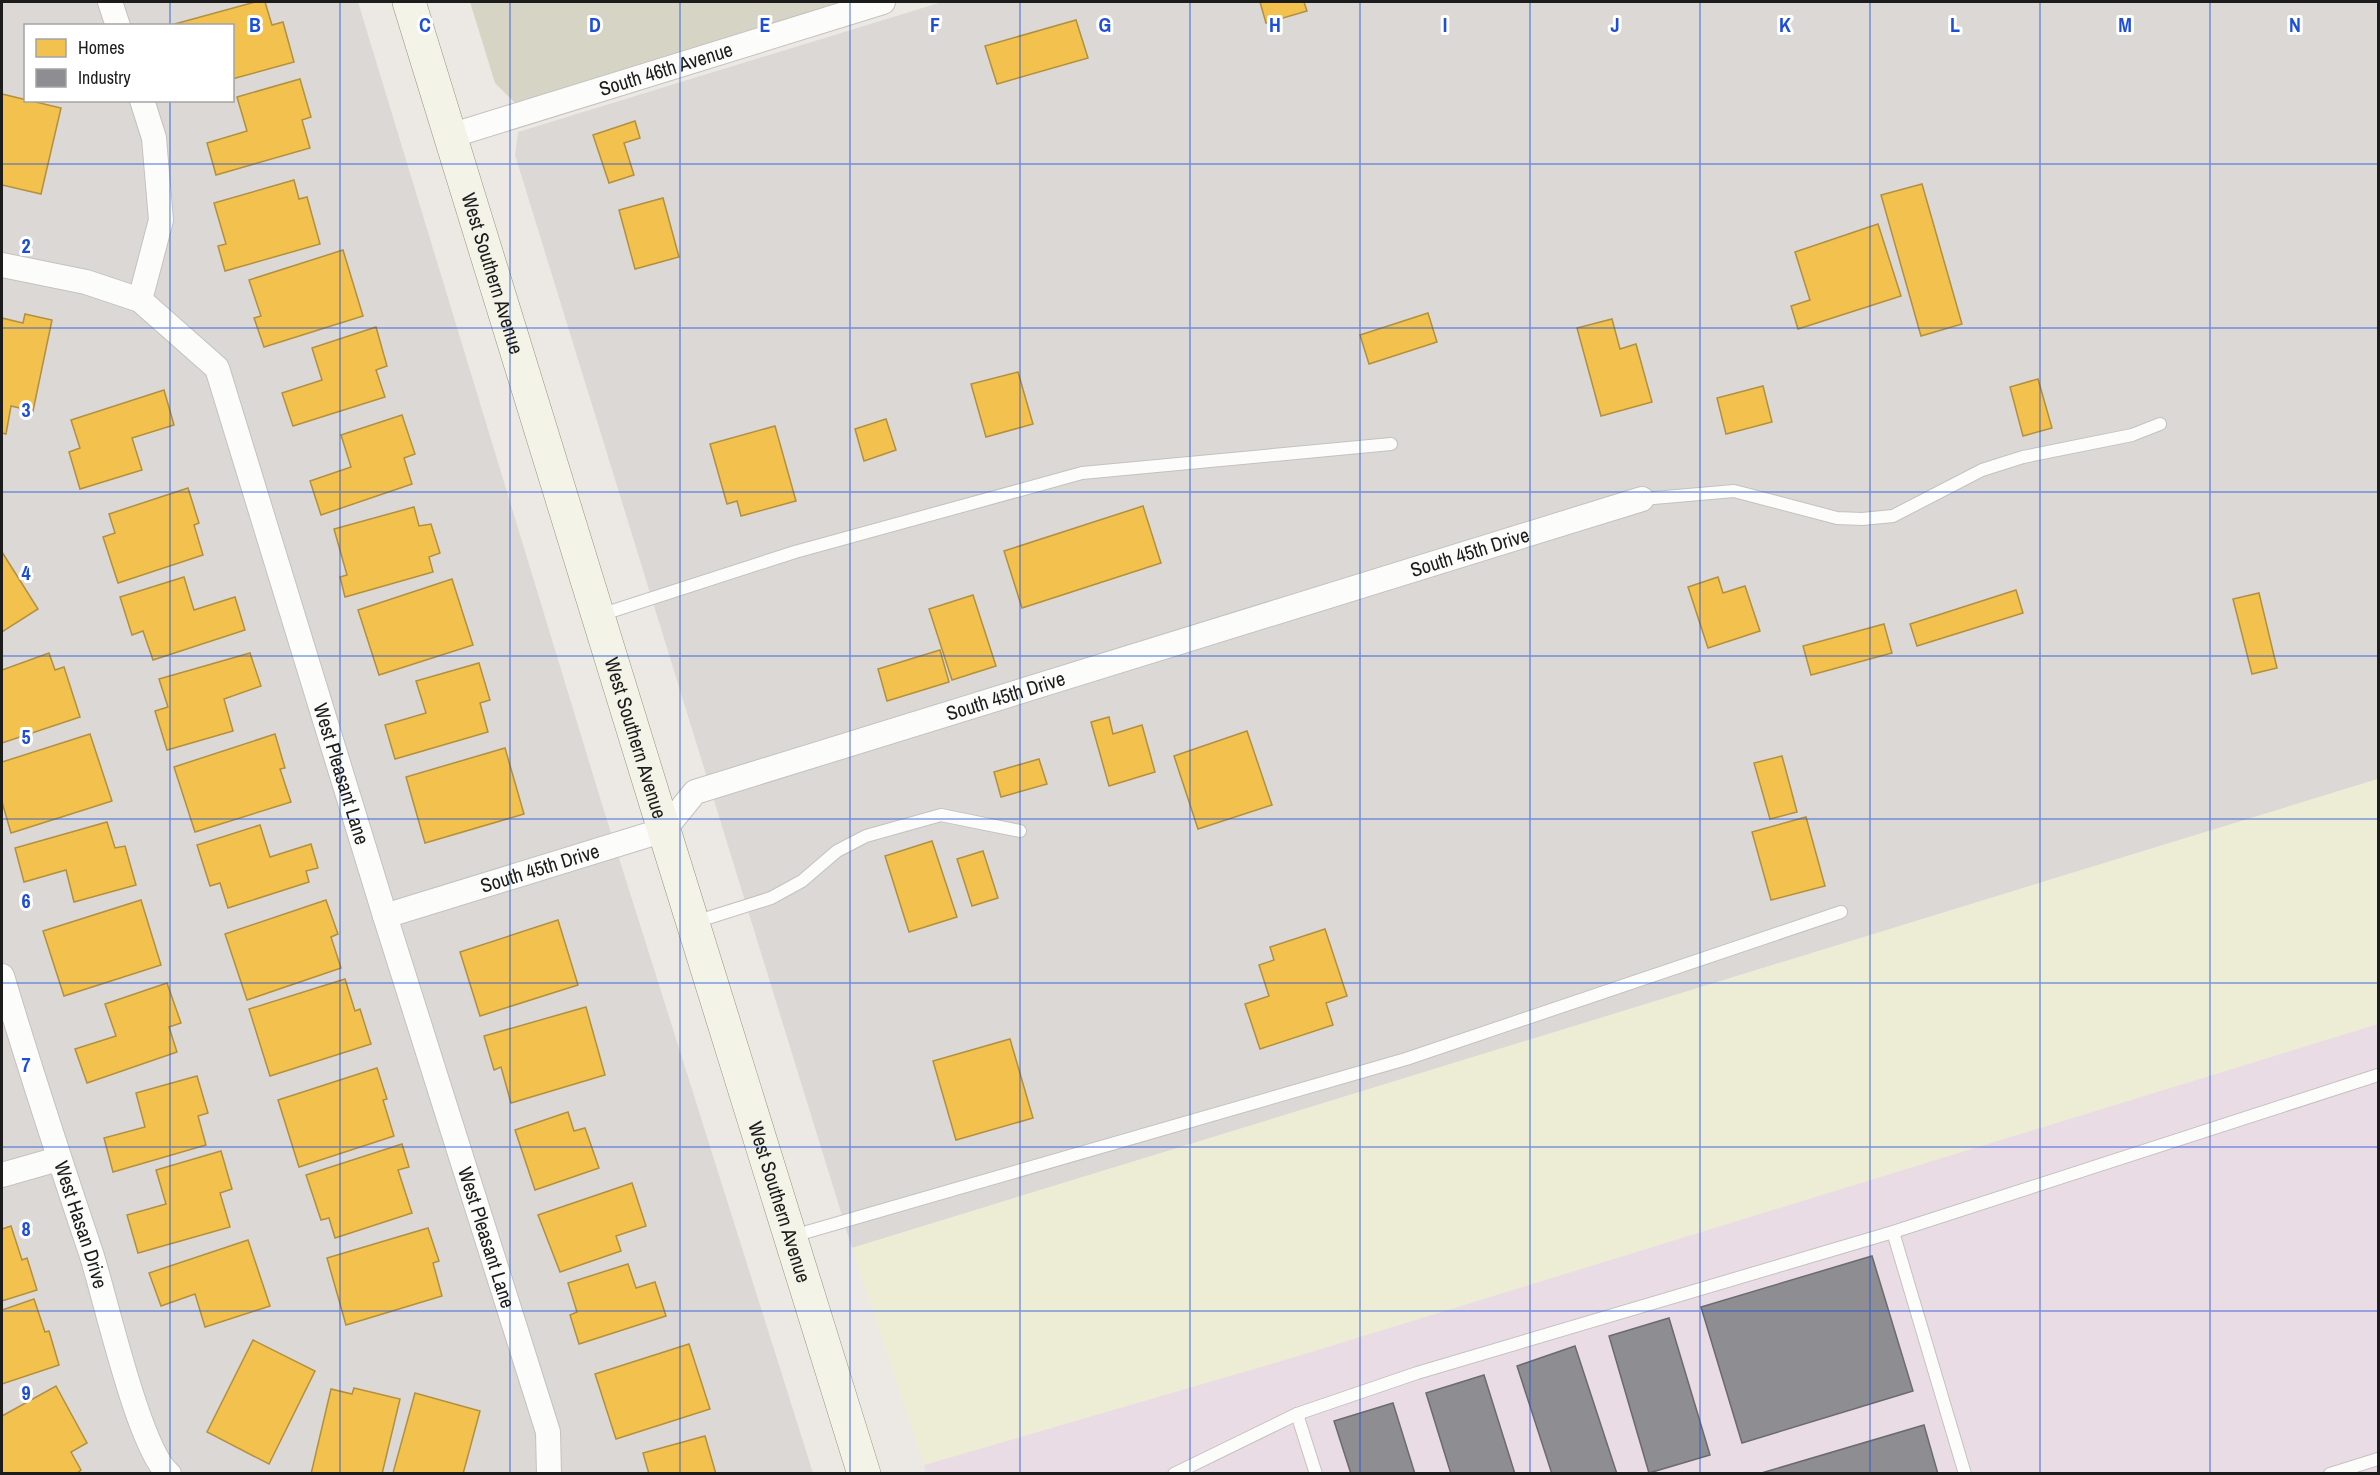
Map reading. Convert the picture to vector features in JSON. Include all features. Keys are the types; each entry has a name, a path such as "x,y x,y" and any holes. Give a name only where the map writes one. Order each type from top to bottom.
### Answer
{"main road":[{"name":"West Southern Avenue","path":"410,2 864,1473"}],"street":[{"path":"110,2 117,24"},
{"name":"South 46th Avenue","path":"450,136 883,2"},
{"path":"2,265 86,282 140,300 161,220 154,138 143,102"},
{"name":"West Pleasant Lane","path":"140,300 217,368 385,916 548,1431 549,1473"},
{"name":"South 45th Drive","path":"385,916 664,830 695,792 1641,499"},
{"name":"West Hasan Drive","path":"2,976 58,1159 91,1254 144,1432 167,1472"},
{"path":"2,1175 58,1159"}],"lane":[{"path":"1641,499 1734,491 1837,518 1862,519 1893,516 1982,470 2070,446 2132,435 2160,424"},
{"path":"598,615 795,552 1082,473 1391,444"},
{"path":"694,923 771,898 802,881 837,851 866,836 940,815 1020,831"},
{"path":"792,1236 1406,1059 1841,912"},
{"path":"1174,1473 1297,1414 1417,1373 1893,1232 2379,1075"},
{"path":"1893,1232 1965,1473"},
{"path":"1297,1414 1316,1473"},
{"path":"2330,1473 2379,1459"}],"shaded area":[{"path":"2,2 358,2 601,801 813,1473 2,1474"},
{"path":"470,2 844,2 519,107 495,83"},
{"path":"942,2 2378,2 2378,779 852,1248 515,155 518,132"},
{"path":"2378,1021 2378,1473 926,1474 924,1465"}],"green space":[{"path":"2378,779 2378,1024 1295,1357 924,1465 852,1248"}],"building: Homes":[{"path":"255,2 265,2 272,25 283,22 294,62 234,78 234,24 175,24"},
{"path":"1260,2 1304,2 1307,11 1266,23"},
{"path":"1076,20 1088,58 997,84 985,46"},
{"path":"300,79 311,117 302,120 310,148 216,175 207,143 247,131 237,97"},
{"path":"2,94 24,99 24,102 36,102 61,108 41,194 2,185"},
{"path":"635,121 640,138 624,143 634,175 609,183 593,135"},
{"path":"294,180 299,199 307,197 320,244 225,271 218,246 226,244 214,203"},
{"path":"1922,184 1962,324 1921,336 1881,195"},
{"path":"663,198 679,257 635,269 619,210"},
{"path":"1878,224 1901,296 1798,329 1791,306 1810,300 1795,252"},
{"path":"343,250 363,316 264,347 254,318 261,316 249,280"},
{"path":"1428,313 1437,342 1369,364 1360,335"},
{"path":"25,314 52,320 33,411 11,406 6,434 2,433 2,318 23,323"},
{"path":"1612,319 1620,349 1636,344 1652,402 1601,416 1577,328"},
{"path":"376,327 387,366 376,370 385,397 293,426 282,393 322,380 312,348"},
{"path":"1018,372 1033,424 986,437 971,384"},
{"path":"2038,379 2052,428 2023,436 2010,387"},
{"path":"1763,386 1772,422 1726,434 1717,398"},
{"path":"164,390 174,425 132,438 142,470 80,489 69,452 80,448 71,420"},
{"path":"402,415 415,454 404,458 412,484 321,515 310,481 351,467 341,435"},
{"path":"886,419 896,450 864,461 855,429"},
{"path":"775,426 796,501 741,516 737,501 727,504 710,444"},
{"path":"188,488 199,523 194,525 203,555 118,583 103,537 115,533 109,514"},
{"path":"1143,506 1161,563 1022,608 1004,551"},
{"path":"414,507 419,526 431,524 440,553 429,557 433,572 345,597 340,577 347,575 334,529"},
{"path":"2,552 38,609 2,632"},
{"path":"184,577 194,610 235,597 245,630 153,660 143,631 132,635 120,597"},
{"path":"1718,577 1723,593 1745,586 1760,631 1708,648 1688,587"},
{"path":"452,579 473,645 379,675 358,610"},
{"path":"2016,590 2023,613 1917,646 1910,624"},
{"path":"2259,593 2277,668 2252,674 2233,599"},
{"path":"973,595 996,666 952,680 929,609"},
{"path":"1884,624 1892,653 1811,675 1803,646"},
{"path":"940,650 949,682 887,701 878,669"},
{"path":"49,653 55,670 64,667 80,717 2,743 2,670"},
{"path":"250,653 261,686 224,699 233,731 167,750 155,711 168,707 159,679"},
{"path":"479,663 490,700 480,703 488,732 395,759 385,725 426,713 416,681"},
{"path":"1109,717 1113,734 1142,725 1155,772 1109,786 1091,722"},
{"path":"1247,731 1272,805 1198,829 1174,756"},
{"path":"90,734 112,801 11,833 2,802 2,762"},
{"path":"275,734 285,768 280,769 291,802 195,832 174,767"},
{"path":"505,748 524,814 425,843 406,777"},
{"path":"1782,756 1797,812 1770,819 1754,763"},
{"path":"1039,759 1047,784 1001,797 994,772"},
{"path":"1806,817 1825,886 1771,900 1752,832"},
{"path":"107,822 115,848 125,846 136,885 74,902 66,870 24,882 15,848"},
{"path":"260,825 270,857 311,844 318,868 306,871 309,882 228,908 220,883 210,886 197,845"},
{"path":"932,841 957,917 909,932 885,856"},
{"path":"983,851 998,898 972,906 957,859"},
{"path":"141,900 161,965 64,996 43,931"},
{"path":"326,900 338,934 331,937 341,968 247,1000 225,934"},
{"path":"558,920 578,985 480,1016 460,952"},
{"path":"1325,929 1347,996 1326,1003 1333,1025 1260,1049 1245,1004 1269,996 1259,965 1274,960 1270,947"},
{"path":"345,979 355,1011 360,1009 371,1044 270,1076 249,1009"},
{"path":"167,983 181,1023 169,1027 177,1052 87,1083 75,1049 116,1036 105,1004"},
{"path":"586,1007 605,1075 511,1103 501,1067 494,1070 484,1036"},
{"path":"1010,1039 1033,1118 956,1140 933,1061"},
{"path":"377,1068 387,1099 383,1100 394,1136 299,1167 278,1100"},
{"path":"197,1076 208,1113 198,1116 206,1145 113,1172 104,1138 145,1127 136,1093"},
{"path":"568,1112 574,1131 585,1128 599,1168 535,1190 515,1130"},
{"path":"402,1144 409,1167 398,1170 412,1213 335,1238 329,1218 321,1220 306,1175"},
{"path":"221,1151 232,1189 220,1193 230,1227 138,1253 127,1215 166,1204 156,1170"},
{"path":"632,1183 646,1226 616,1236 621,1251 560,1272 538,1215"},
{"path":"11,1226 22,1260 27,1258 37,1290 2,1301 2,1229"},
{"path":"428,1228 439,1261 433,1263 442,1296 346,1325 327,1258"},
{"path":"248,1240 270,1306 205,1327 195,1294 161,1306 149,1273"},
{"path":"628,1264 636,1288 655,1282 666,1316 579,1344 570,1315 577,1312 568,1283"},
{"path":"34,1299 45,1332 49,1331 59,1365 2,1384 2,1310"},
{"path":"253,1340 315,1371 269,1464 207,1432"},
{"path":"689,1344 710,1409 616,1439 595,1374"},
{"path":"56,1386 87,1443 71,1452 81,1470 76,1474 2,1474 2,1416"},
{"path":"354,1388 400,1399 382,1474 311,1474 331,1389 352,1394"},
{"path":"415,1393 480,1411 463,1474 393,1473"},
{"path":"705,1436 716,1474 649,1474 643,1453"}],"building: Industry":[{"path":"1872,1256 1913,1391 1742,1443 1701,1307"},
{"path":"1669,1318 1710,1455 1649,1473 1609,1336"},
{"path":"1575,1346 1617,1474 1552,1474 1517,1366"},
{"path":"1484,1375 1515,1474 1451,1474 1426,1393"},
{"path":"1393,1403 1415,1474 1351,1474 1334,1421"},
{"path":"1924,1425 1938,1474 1758,1474"}]}
